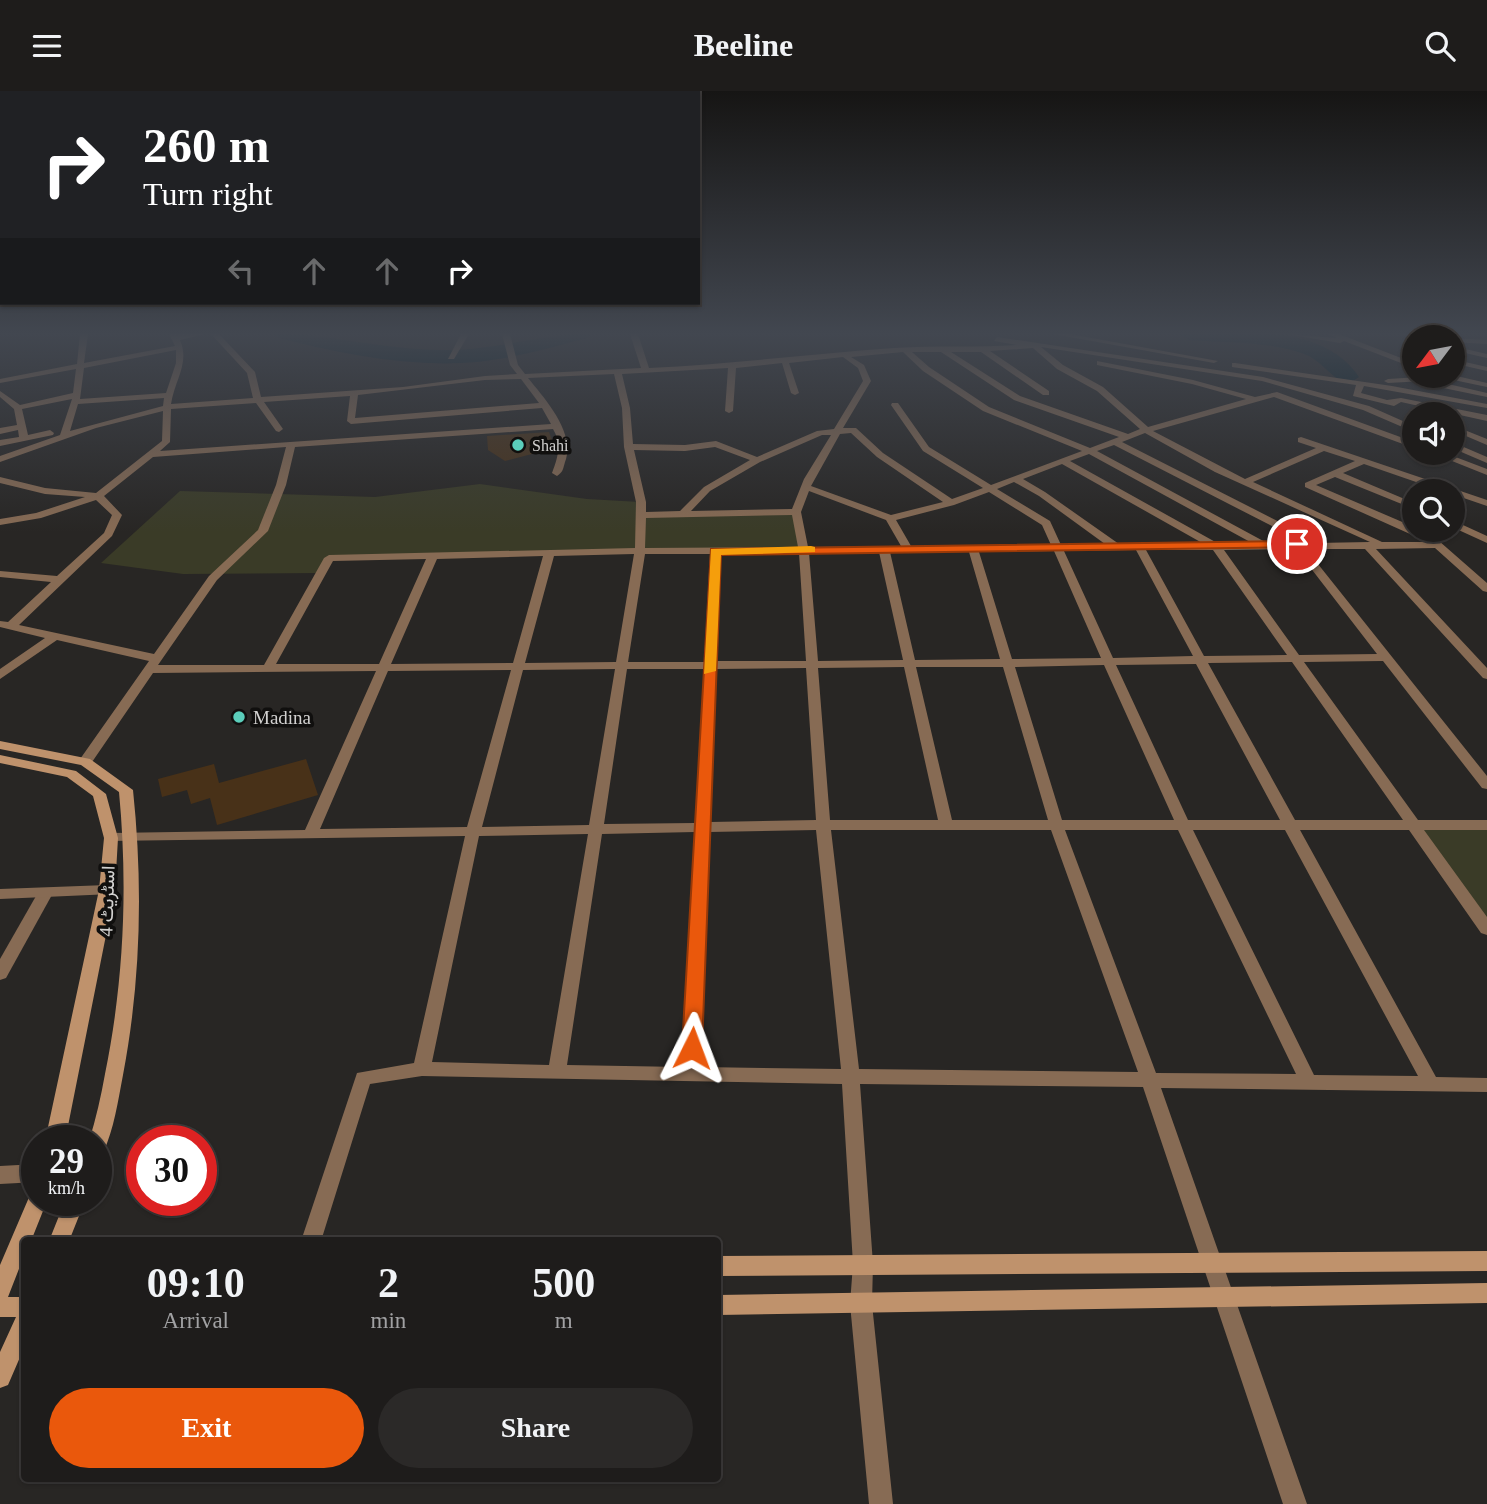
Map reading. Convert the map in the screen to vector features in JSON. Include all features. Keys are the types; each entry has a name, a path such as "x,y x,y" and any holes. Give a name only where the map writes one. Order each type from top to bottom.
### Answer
{"main road":[{"name":"اسٹریٹ 4","path":"0,745 85,762 126,790 132,838 128,982 118,1060 102,1125"},
{"name":"اسٹریٹ 4","path":"0,759 71,774 99,794 111,838 107,890 58,1125"},
{"path":"25,1237 32,1216"},
{"path":"61,1237 69,1216"},
{"path":"11,1278 21,1248"},
{"path":"721,1266 1212,1265 1487,1261"},
{"path":"721,1305 1487,1293"},
{"path":"0,1307 21,1307"},
{"path":"0,1377 21,1332"}],"street":[{"path":"8,400 18,408 24,438"},
{"path":"18,408 65,400"},
{"path":"0,459 64,433 75,400"},
{"path":"0,522 38,516 98,496 166,442 169,400"},
{"path":"0,443 64,433 168,407 258,400 279,429"},
{"path":"353,400 352,421 544,405"},
{"path":"540,400 564,439 563,456 557,473"},
{"path":"557,1072 640,551 641,515 628,447 624,400"},
{"path":"729,411 730,400"},
{"path":"856,400 806,487 796,512 804,550 823,825 851,1079 863,1264 861,1304 881,1504"},
{"path":"972,400 986,409 1090,451 1265,545"},
{"path":"1023,400 1128,437"},
{"path":"1112,400 1128,411 1146,430 1246,482 1382,545"},
{"path":"806,487 890,518 951,503 1146,430 1251,400"},
{"path":"1290,400 1402,441"},
{"path":"1340,400 1402,424"},
{"path":"1380,400 1402,407"},
{"path":"1388,402 1401,400 1487,418"},
{"path":"1452,400 1487,406"},
{"path":"895,405 926,449 1046,523 1060,548 1108,662 1184,827 1310,1082"},
{"path":"0,431 23,426"},
{"path":"153,454 555,426"},
{"path":"683,514 707,489 757,460 820,433 839,430 853,430 880,455 951,503"},
{"path":"1465,433 1487,442"},
{"path":"1301,440 1487,503"},
{"path":"1115,442 1316,544"},
{"path":"628,447 685,448 716,444 757,460"},
{"path":"85,762 213,578 263,531 281,485 291,445"},
{"path":"1246,482 1323,448"},
{"path":"1465,451 1487,460"},
{"path":"1063,461 1216,546 1487,929"},
{"path":"1364,461 1308,485 1427,536 1487,589"},
{"path":"1465,464 1487,472"},
{"path":"1334,473 1402,501"},
{"path":"1015,479 1042,493 1116,548"},
{"path":"0,480 45,491 98,496 117,515 108,534 61,580 5,625"},
{"path":"641,515 796,512"},
{"path":"890,518 908,550"},
{"path":"1465,529 1487,540"},
{"path":"1297,544 1383,657 1487,785"},
{"path":"1367,545 1487,675"},
{"path":"268,668 329,558 640,551 1439,545"},
{"path":"1139,547 1431,1084"},
{"path":"973,549 1057,827 1149,1078 1295,1504"},
{"path":"884,550 946,826"},
{"path":"691,1075 715,551"},
{"path":"422,1069 473,832 549,554"},
{"path":"310,835 433,555"},
{"path":"0,574 61,580"},
{"path":"5,625 155,664 268,668 910,664 1383,657"},
{"path":"0,675 55,636"},
{"path":"111,838 823,825 1487,825"},
{"path":"0,894 107,890"},
{"path":"0,974 45,893"},
{"path":"312,1237 363,1078 422,1069 851,1079 1149,1078 1487,1085"},
{"path":"0,1175 21,1174"}],"green space":[{"path":"480,484 587,499 640,502 639,550 329,558 321,573 183,574 101,563 180,491 375,497"},
{"path":"796,514 805,549 641,551 643,516"},
{"path":"1487,826 1487,927 1416,828"}],"building":[{"name":"Shahi","path":"549,432 555,448 505,461 488,450 487,436"},
{"path":"306,759 318,795 217,825 210,798 191,804 187,790 162,797 158,779 214,764 219,783"}],"slow traffic":[{"path":"709,671 715,551 811,550"}],"place":[{"name":"Shahi","path":"518,445"},
{"name":"Madina","path":"239,717"}],"route":[{"path":"692,1048 715,551 1297,544"}]}
